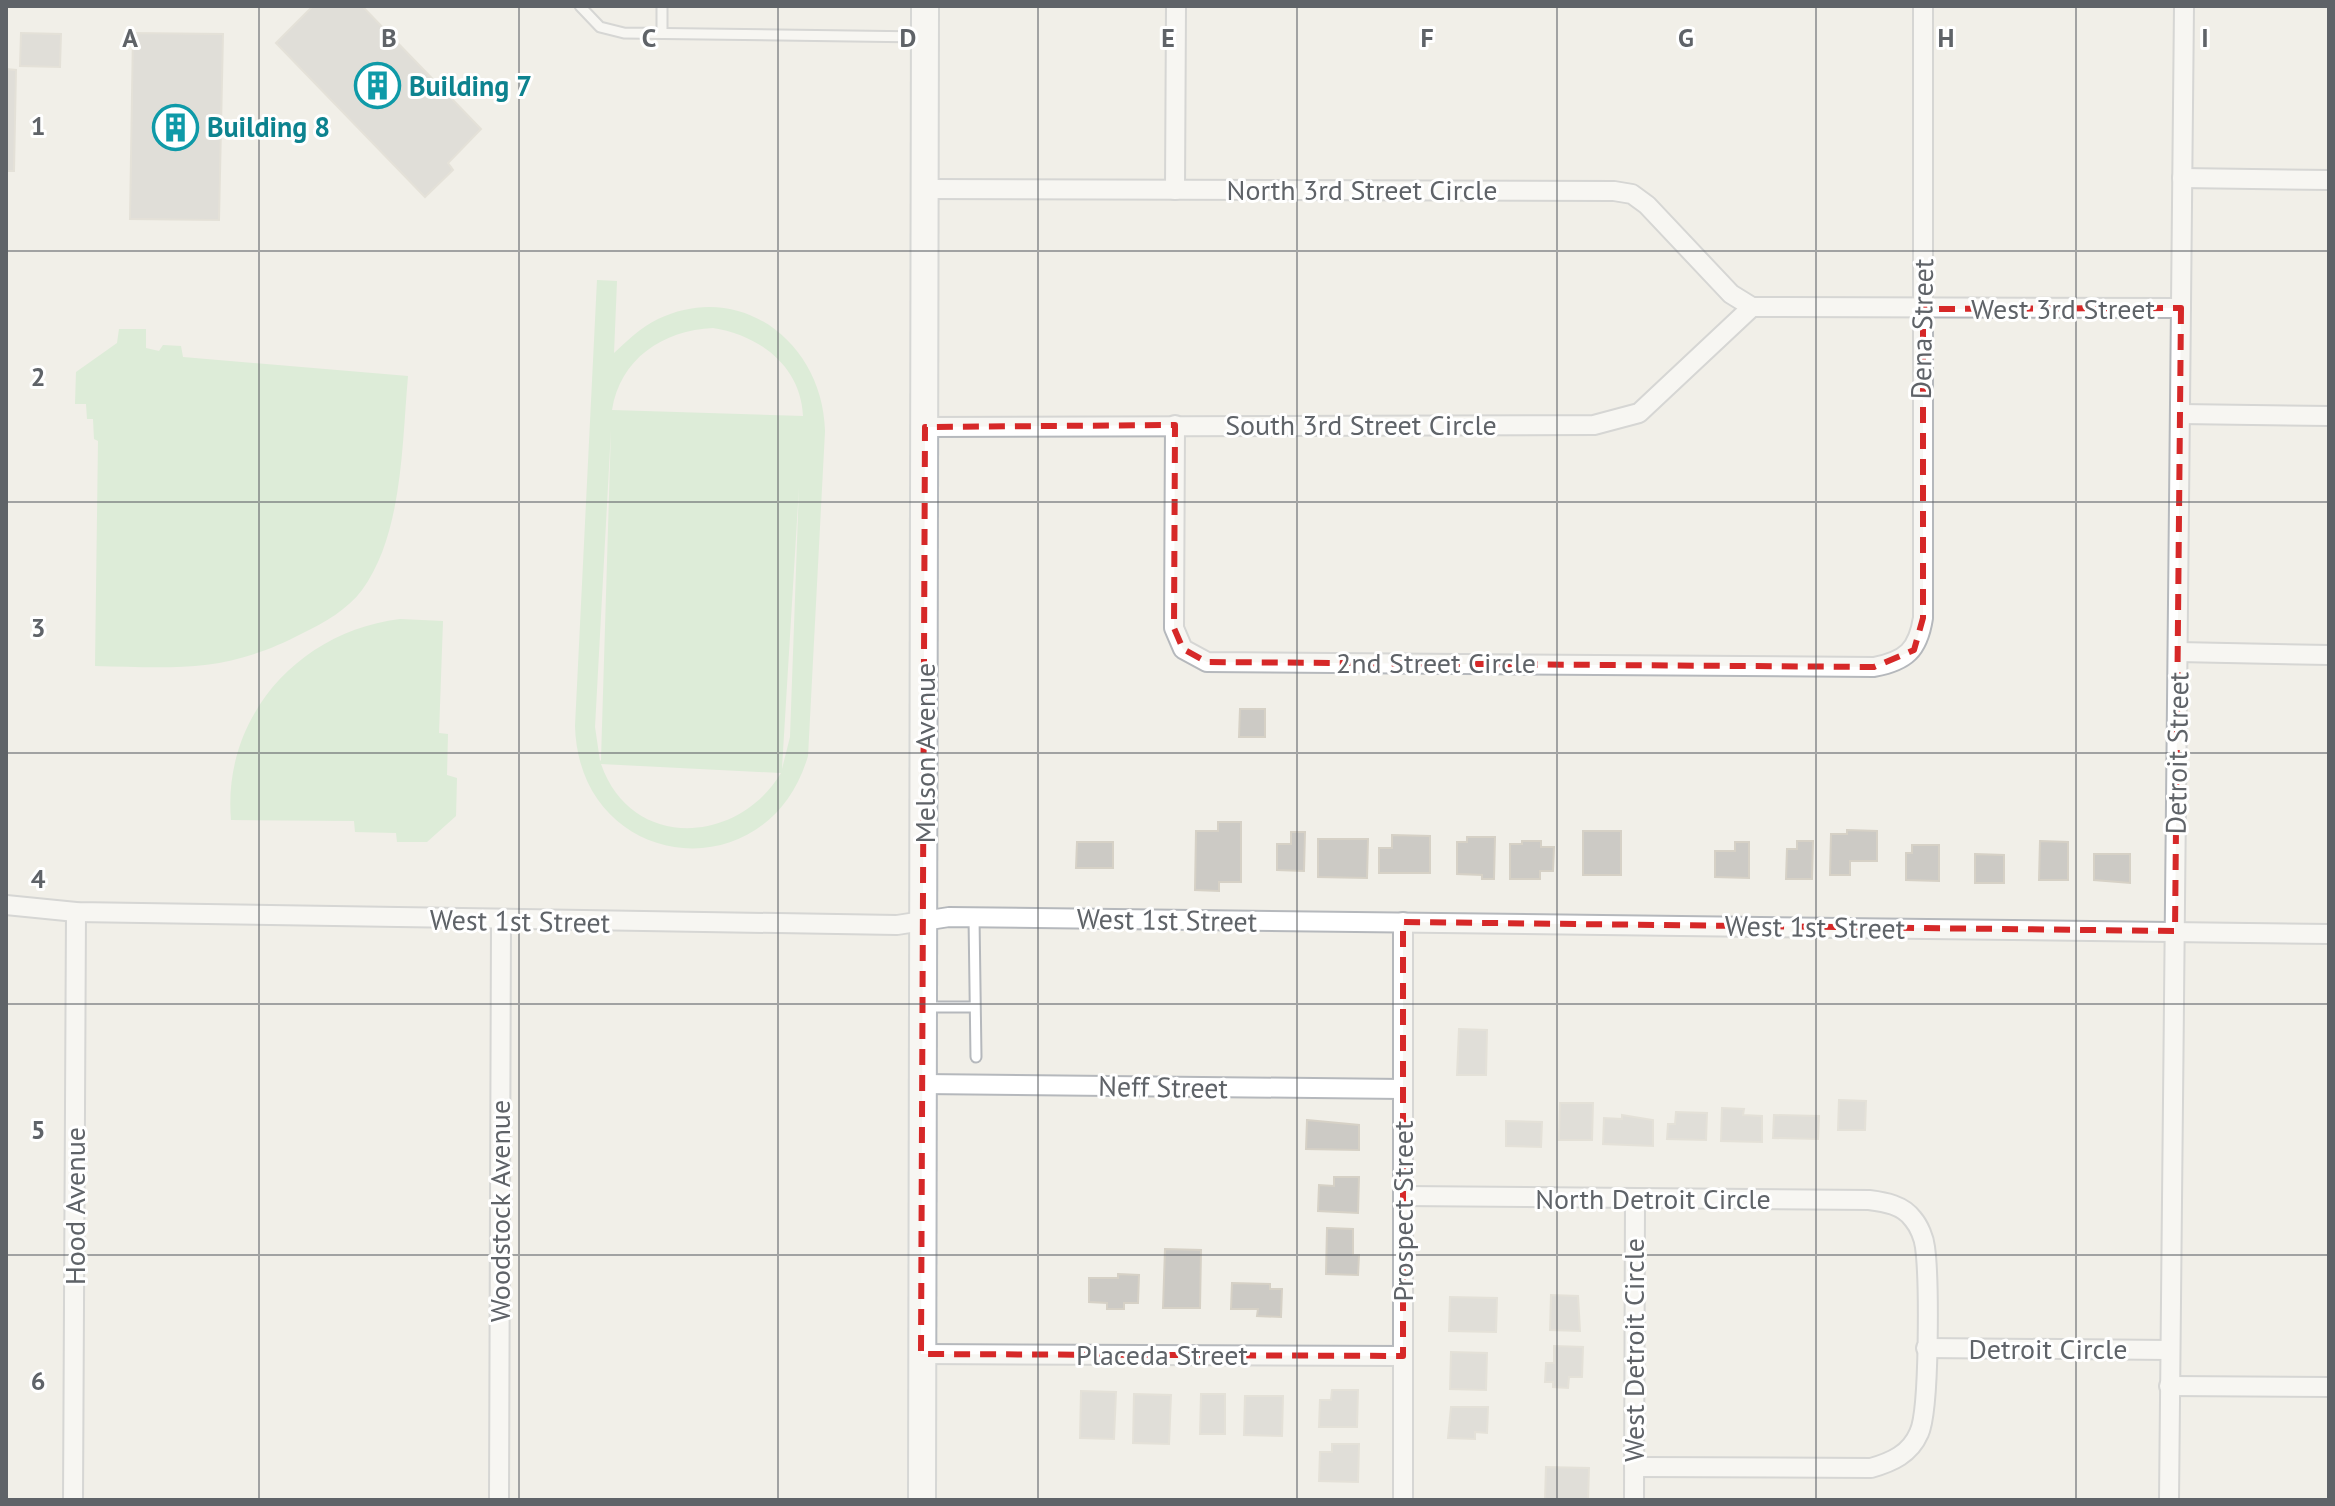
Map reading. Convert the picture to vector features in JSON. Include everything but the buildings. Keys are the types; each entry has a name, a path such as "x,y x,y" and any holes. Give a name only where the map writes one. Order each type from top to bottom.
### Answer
{"street":[{"name":"Melson Avenue","path":"922,1500 925,6"},
{"path":"1175,190 1176,6"},
{"name":"Dena Street","path":"1914,650 1923,618 1923,6"},
{"name":"Detroit Street","path":"2169,1500 2184,6"},
{"path":"2182,178 2329,180"},
{"name":"North 3rd Street Circle","path":"926,189 1614,191 1632,194 1647,205 1731,294 1752,307"},
{"name":"West 3rd Street","path":"1752,307 2181,308"},
{"name":"South 3rd Street Circle","path":"925,427 1594,425 1639,413 1752,307"},
{"path":"2181,414 2329,416"},
{"name":"2nd Street Circle","path":"1175,425 1174,628 1183,649 1207,662 1874,667 1898,662 1914,650"},
{"path":"2178,652 2329,655"},
{"name":"West 1st Street","path":"6,905 76,912 501,921 897,925 974,917 2329,934"},
{"name":"Hood Avenue","path":"73,1500 76,912"},
{"name":"Woodstock Avenue","path":"499,1500 501,921"},
{"name":"Prospect Street","path":"1403,922 1403,1500"},
{"name":"Neff Street","path":"924,1084 1402,1089"},
{"name":"North Detroit Circle","path":"1403,1196 1869,1200 1902,1209 1913,1218 1925,1246 1926,1348"},
{"name":"West Detroit Circle","path":"1634,1500 1635,1200"},
{"path":"1634,1467 1871,1468 1891,1462 1909,1449 1925,1419 1926,1348"},
{"name":"Detroit Circle","path":"1926,1348 2170,1350"},
{"name":"Placeda Street","path":"921,1354 1403,1356"},
{"path":"2169,1386 2329,1387"}],"lane":[{"path":"580,6 600,27 624,33 925,37"},
{"path":"662,6 662,33"},
{"path":"974,917 976,1057"},
{"path":"925,1007 973,1007"}],"highlighted area":[{"path":"2181,308 2175,931 1403,922 1403,1356 921,1354 925,427 1175,425 1174,628 1183,649 1207,662 1874,667 1914,650 1923,618 1923,309"}],"green space":[{"path":"597,280 617,281 614,353 658,319 689,309 719,307 747,314 772,327 793,347 810,371 821,400 825,431 808,756 786,801 755,830 717,846 678,848 640,836 607,811 584,775 575,726","holes":["713,328 730,332 761,346 774,356 795,382 803,416 612,410 624,376 634,362 661,341 695,330","611,430 600,761 595,727","799,487 790,737 782,769","601,764 781,773 762,797 739,814 713,825 686,828 660,824 636,812 616,792"]},
{"path":"119,329 146,329 146,348 159,351 163,345 181,346 183,357 408,376 402,458 386,542 362,590 343,609 319,625 276,646 226,662 177,667 95,666 98,441 94,439 93,419 87,419 86,404 75,404 76,372 117,343"},
{"path":"400,619 443,621 439,733 448,734 447,775 457,778 456,816 427,842 397,842 396,833 355,832 354,821 231,820 232,782 240,746 254,714 275,685 300,660 330,641 364,627"}],"place":[{"name":"Building 7","path":"378,86"},
{"name":"Building 8","path":"176,127"}]}
